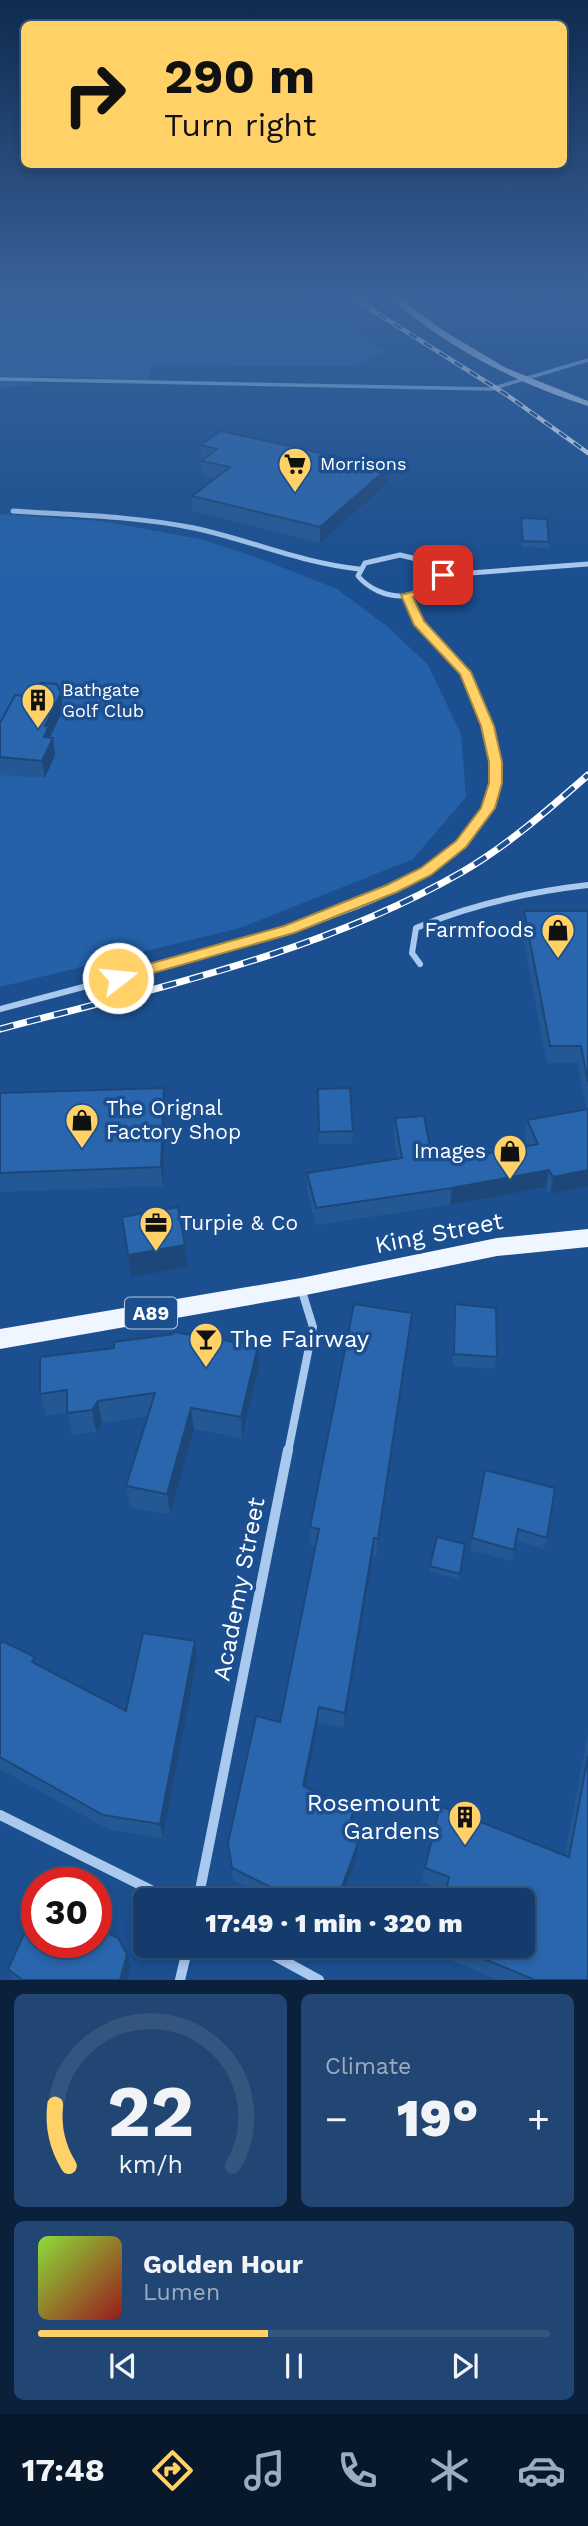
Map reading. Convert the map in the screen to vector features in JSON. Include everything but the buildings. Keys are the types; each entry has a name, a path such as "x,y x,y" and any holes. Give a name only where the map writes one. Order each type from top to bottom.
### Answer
{"main road":[{"path":"549,387 588,404"},
{"name":"King Street","path":"301,1287 496,1247 588,1238"},
{"name":"A89","path":"0,1339 301,1287"}],"street":[{"path":"13,511 162,522 234,538 305,561 359,569 374,559 400,555 433,563 443,575"},
{"path":"443,575 588,564"},
{"path":"359,569 361,582 369,588 393,595 429,591 437,586 443,575"},
{"path":"0,1009 289,930 426,872 461,844 488,808 492,796 496,783 493,744 465,672 418,622 407,595"},
{"path":"420,964 412,953 416,928 458,909 500,898 588,885"},
{"name":"Academy Street","path":"200,1888 313,1327 301,1287"},
{"path":"0,1815 147,1888"},
{"path":"180,1980 185,1958"},
{"path":"279,1958 319,1980"}],"shaded area":[{"path":"0,514 101,521 200,539 256,557 337,589 388,627 428,665 461,734 466,797 413,859 240,928 0,987"}],"waterway":[{"path":"412,387 496,387"}],"railway":[{"path":"495,387 588,453"},
{"path":"0,1029 237,966 352,925 408,900 479,862 588,775"}],"place":[{"name":"Morrisons","path":"295,494"},
{"name":"Bathgate Golf Club","path":"38,730"},
{"name":"Farmfoods","path":"558,960"},
{"name":"The Orignal Factory Shop","path":"82,1150"},
{"name":"Images","path":"510,1181"},
{"name":"Turpie & Co","path":"156,1253"},
{"name":"The Fairway","path":"206,1369"},
{"name":"Rosemount Gardens","path":"465,1847"}],"route":[{"path":"118,978 289,930 426,872 461,844 488,808 496,783 496,762 487,726 465,672 418,622 407,595 429,591 437,586 443,575"}]}
